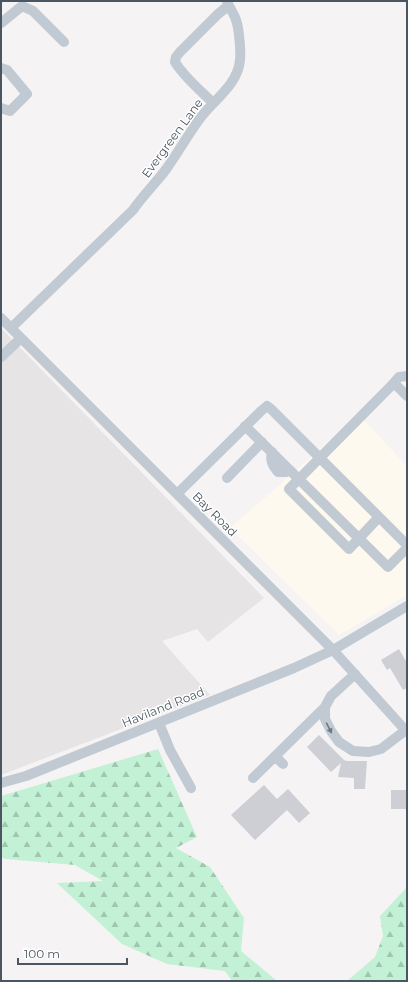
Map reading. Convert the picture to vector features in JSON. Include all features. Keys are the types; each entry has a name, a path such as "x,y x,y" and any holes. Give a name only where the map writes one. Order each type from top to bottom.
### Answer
{"street":[{"name":"Evergreen Lane","path":"6,323 129,207 140,201 152,188 202,116 234,78 240,61 240,50 237,21 228,3"},
{"path":"213,103 184,74 175,62 176,57 180,52 228,3"},
{"path":"1,23 22,6 33,11 64,42"},
{"path":"1,68 7,70 27,94 10,111 1,108"},
{"name":"Bay Road","path":"6,323 333,650 406,731"},
{"path":"1,357 21,338"},
{"path":"379,518 349,549 289,489 399,377 407,376"},
{"path":"394,383 407,396"},
{"path":"177,494 245,426 261,410 267,406 272,409 407,547 388,567 290,470 286,472 278,472 271,462 272,452 245,426"},
{"path":"227,478 262,442"},
{"name":"Haviland Road","path":"1,783 26,776 294,668 333,650 407,606"},
{"path":"253,778 325,707 331,696 355,674"},
{"path":"325,707 325,719 331,731 339,742 353,750 369,752 381,750 406,731"},
{"path":"159,723 170,750 191,788"},
{"path":"275,756 283,764"}],"shaded area":[{"path":"1,328 264,598 208,642 197,629 162,641 210,695 1,775"},
{"path":"359,415 407,466 407,595 339,635 230,528"}],"green space":[{"path":"158,749 197,837 176,848 210,867 244,918 241,951 277,981 232,981 225,971 167,964 122,944 57,883 103,881 75,865 6,859 1,857 1,796"},
{"path":"407,887 407,981 347,981 375,957 383,936 380,916"}],"building":[{"path":"399,649 407,663 407,688 403,690 390,668 387,670 381,660"},
{"path":"319,735 344,760 367,761 365,789 354,789 354,778 338,777 341,763 331,772 307,747"},
{"path":"264,785 277,799 288,789 310,813 299,823 287,810 255,840 231,815"},
{"path":"391,790 407,790 407,809 391,809"}]}
